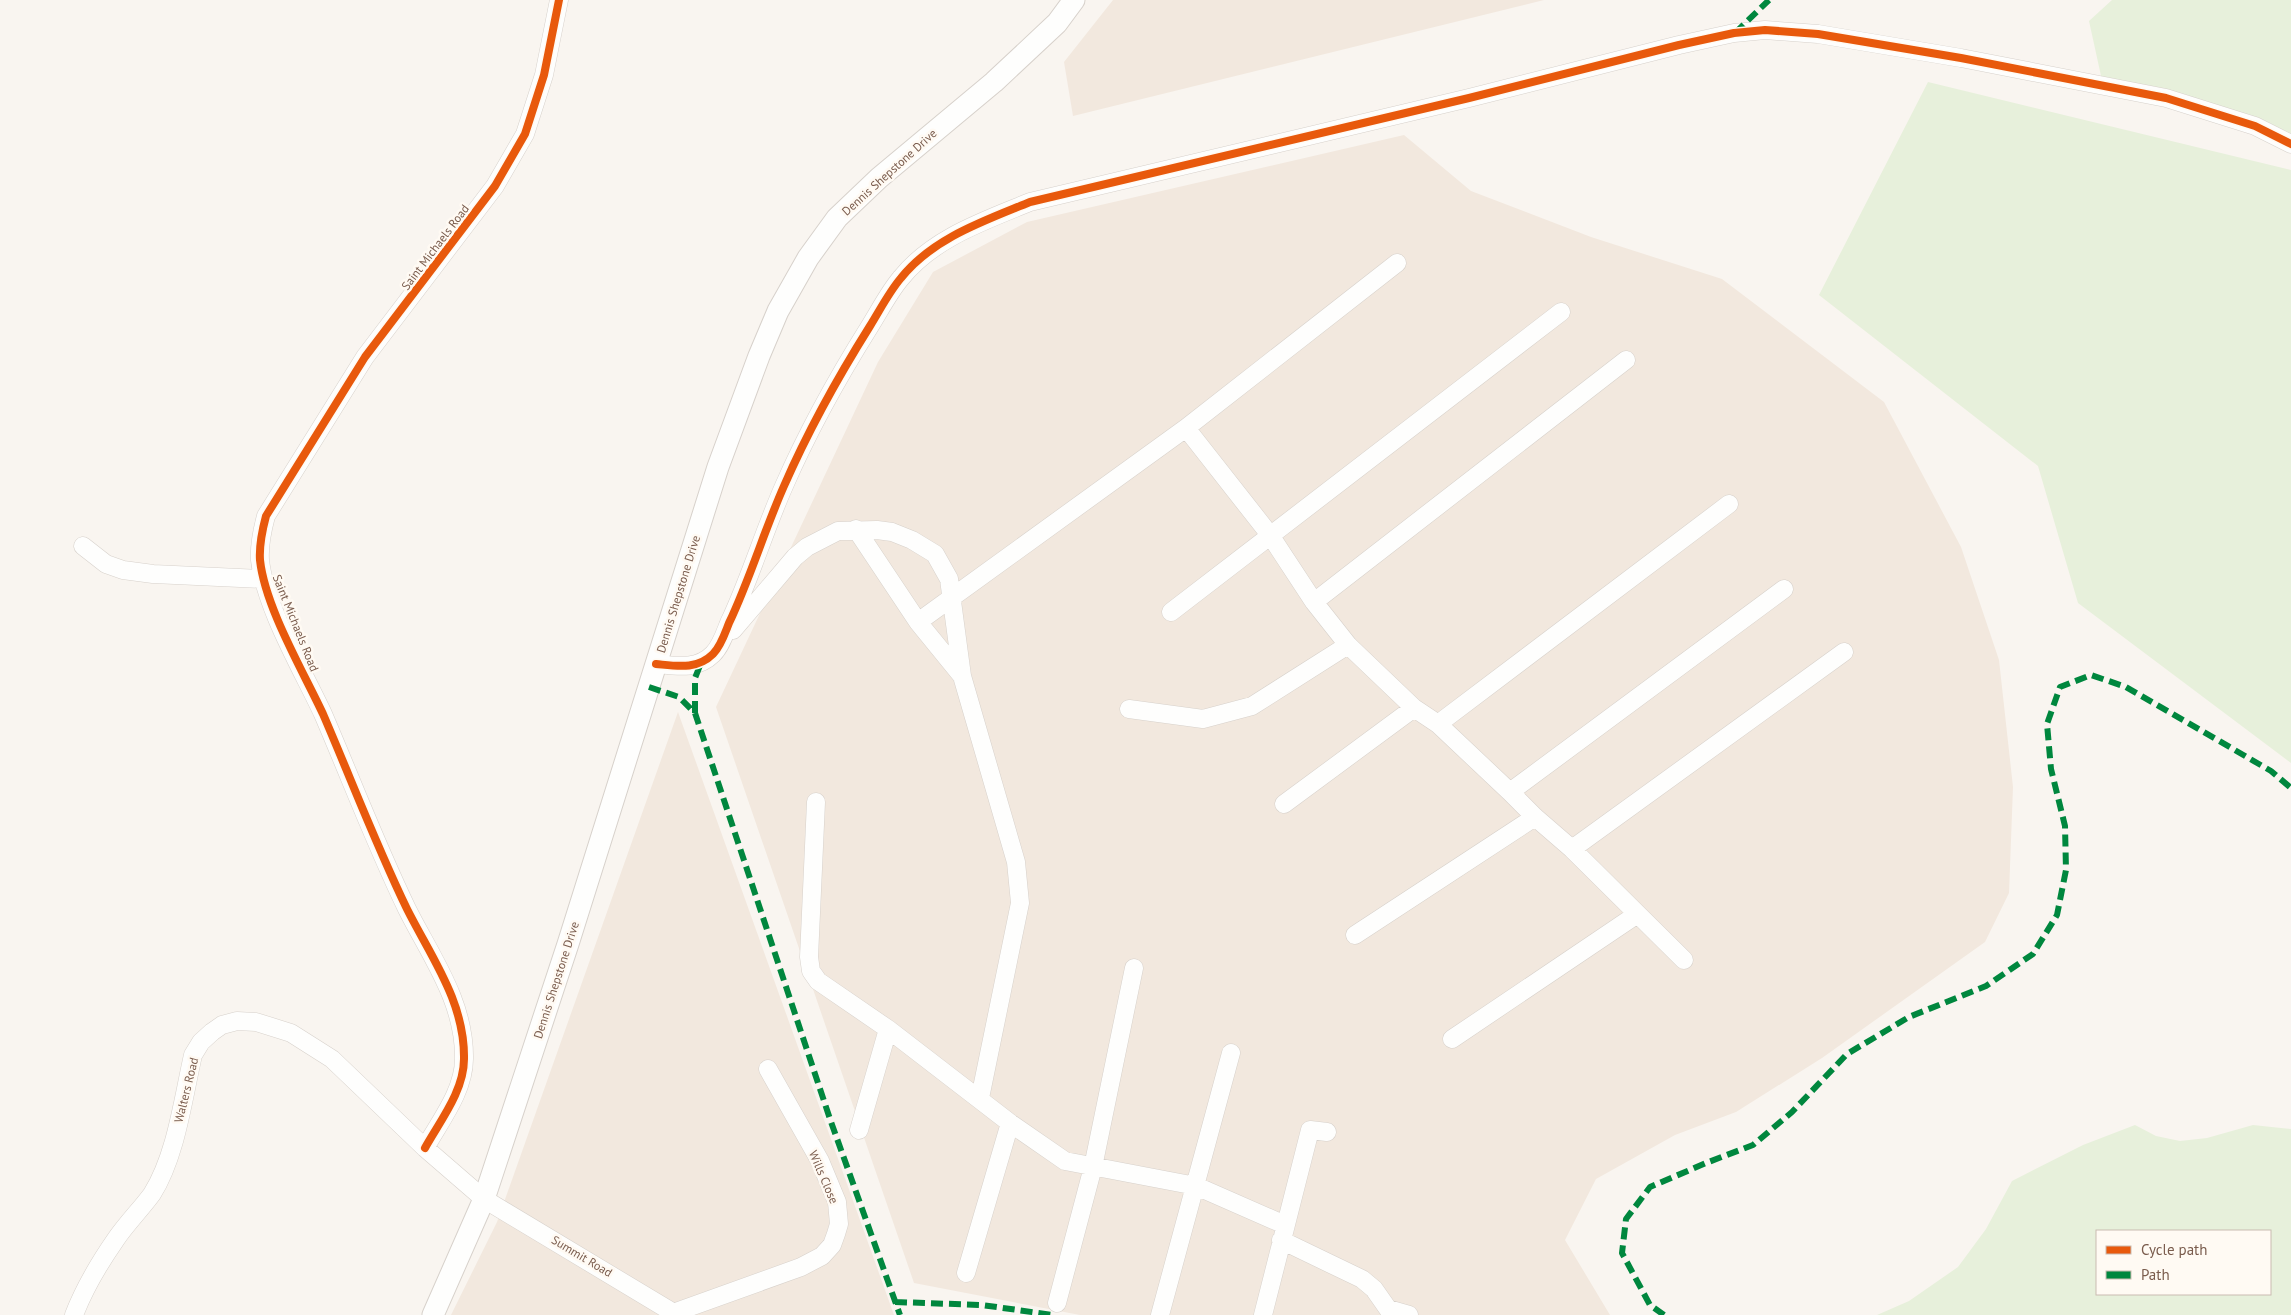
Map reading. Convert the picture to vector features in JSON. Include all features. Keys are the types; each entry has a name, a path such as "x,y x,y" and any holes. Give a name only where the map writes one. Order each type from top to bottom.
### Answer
{"street":[{"name":"Saint Michaels Road","path":"426,1148 459,1088 464,1061 459,1020 440,969 408,911 373,837 323,715 289,642 264,579 260,542 266,516 365,357 495,186 525,134 544,75 560,0"},
{"name":"Dennis Shepstone Drive","path":"433,1315 484,1199 718,467 759,356 778,312 808,258 837,218 879,178 994,82 1057,23 1074,0"},
{"path":"719,646 739,603 784,486 840,375 900,279 917,260 934,247 980,223 1030,202 1469,98 1679,45 1734,33 1765,30 1818,34 1961,58 2166,98 2256,126 2291,144"},
{"path":"918,622 1186,428 1397,263"},
{"path":"1171,612 1562,312"},
{"path":"1314,602 1626,360"},
{"path":"1186,428 1270,535 1314,602 1348,645 1414,708 1438,724 1534,817 1572,849 1636,915 1684,960"},
{"path":"1438,724 1729,504"},
{"path":"656,664 691,666 701,663 713,654 795,557 807,547 838,531 856,529 892,532 912,540 935,554 949,579 962,676 1016,862 1020,903 980,1098"},
{"path":"856,529 918,622 962,676"},
{"path":"84,546 106,564 123,570 153,574 264,579"},
{"path":"1510,792 1784,589"},
{"path":"1129,709 1203,719 1252,706 1348,645"},
{"path":"1572,849 1844,652"},
{"path":"1284,804 1414,708"},
{"path":"816,802 808,956 811,970 818,981 888,1029 1010,1123 1065,1161 1196,1186 1283,1232 1362,1278 1374,1288 1388,1309 1409,1315"},
{"path":"1355,935 1534,817"},
{"path":"1452,1039 1636,915"},
{"path":"1057,1303 1093,1167 1134,968"},
{"name":"Walters Road","path":"74,1315 79,1301 117,1238 152,1193 171,1151 193,1055 202,1042 222,1024 236,1021 256,1022 291,1033 332,1060 426,1148 484,1199"},
{"path":"859,1130 888,1029"},
{"path":"1160,1315 1231,1053"},
{"name":"Wills Close","path":"677,1314 801,1267 822,1256 832,1245 839,1224 837,1202 820,1161 768,1069"},
{"path":"966,1273 1010,1123"},
{"path":"1263,1315 1310,1130 1327,1132"},
{"name":"Summit Road","path":"484,1199 677,1314"}],"shaded area":[{"path":"1113,0 1544,0 1073,116 1064,62"},
{"path":"1404,135 1471,191 1591,237 1722,279 1884,402 1961,547 1999,660 2013,787 2009,893 1985,942 1822,1058 1736,1112 1675,1135 1596,1179 1565,1240 1610,1315 1080,1315 914,1283 716,707 878,362 933,272 1027,222"},
{"path":"678,712 894,1315 451,1315 497,1222"}],"green space":[{"path":"2112,0 2291,0 2291,144 2103,85 2089,21"},
{"path":"1928,82 2291,170 2291,763 2078,603 2038,466 1819,295"},
{"path":"2135,1125 2156,1136 2180,1141 2207,1138 2253,1125 2291,1129 2291,1315 1877,1315 1909,1301 1958,1267 1986,1229 2012,1181 2083,1145"}],"marked path":[{"path":"1735,33 1769,0"},
{"path":"695,713 695,678 701,663"},
{"path":"1664,1315 1650,1305 1622,1253 1626,1219 1650,1187 1753,1145 1792,1112 1847,1054 1909,1017 1986,986 2033,954 2057,915 2066,870 2065,826 2051,769 2047,724 2060,687 2091,675 2126,687 2271,771 2291,788"},
{"path":"649,687 679,697 695,713 830,1119 900,1315"},
{"path":"895,1302 982,1305 1053,1315"}],"cycle path":[{"path":"425,1148 456,1094 460,1083 464,1059 463,1038 459,1018 445,981 407,909 323,714 277,618 263,578 260,543 266,516 365,357 495,186 525,134 544,75 559,0"},
{"path":"656,664 693,665 707,659 718,647 744,589 793,465 846,365 901,278 914,264 944,241 977,224 1030,202 1469,98 1679,45 1734,33 1765,30 1818,34 1961,58 2166,98 2255,126 2291,144"}]}
